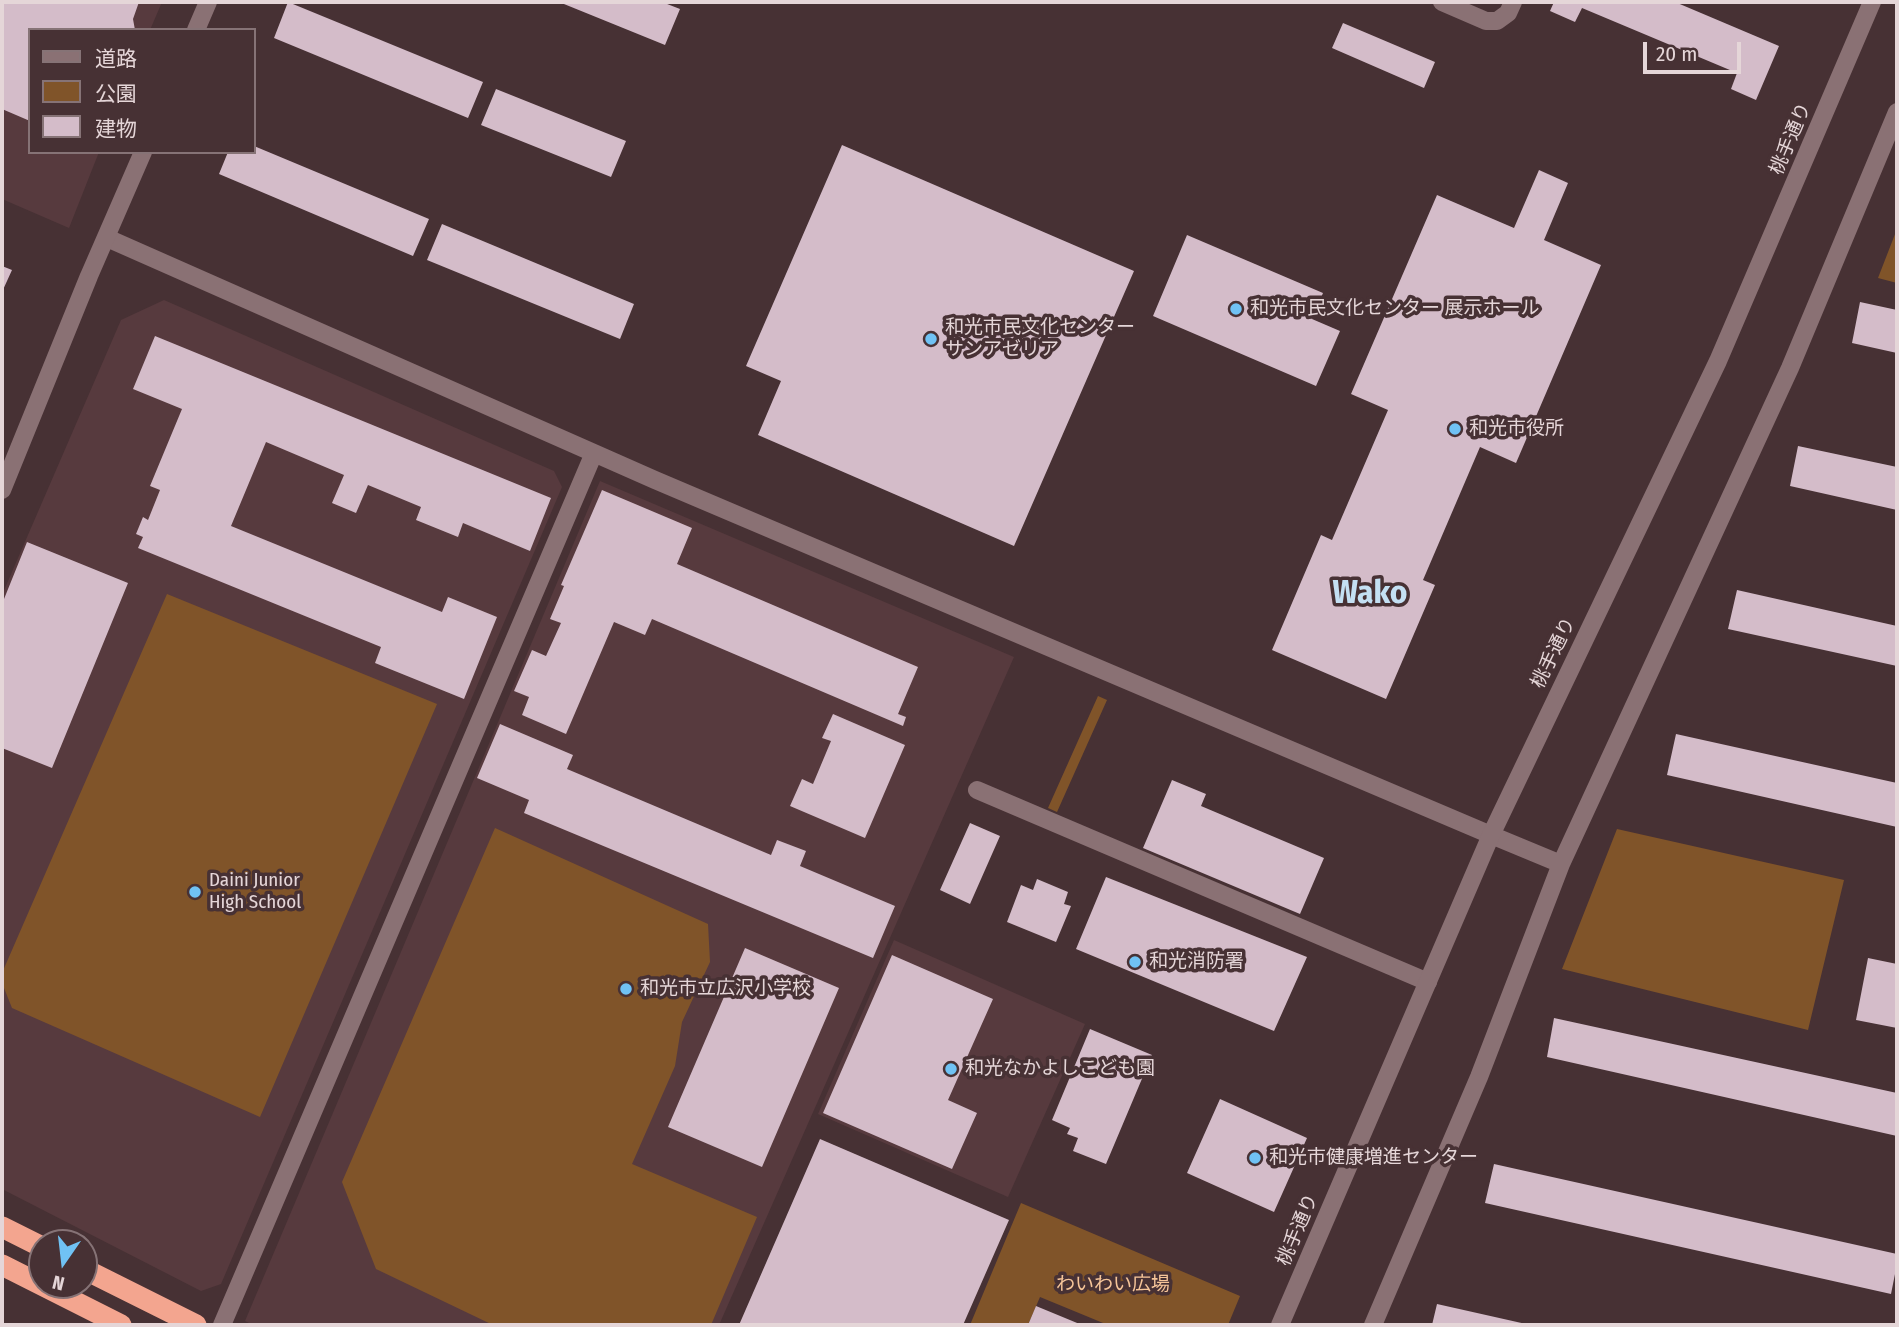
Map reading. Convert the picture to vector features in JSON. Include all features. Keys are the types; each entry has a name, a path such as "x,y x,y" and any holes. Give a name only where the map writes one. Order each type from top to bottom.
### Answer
{"highway":[{"path":"2,1227 28,1240"},
{"path":"2,1265 121,1325"},
{"path":"98,1276 196,1325"}],"street":[{"path":"197,28 208,2"},
{"path":"1442,2 1486,21 1497,21 1508,13 1513,2"},
{"name":"桃手通り","path":"1280,1325 1492,835 1718,361 1872,2"},
{"path":"1373,1325 1479,1077 1561,864 1790,368 1897,112"},
{"path":"2,490 143,154"},
{"path":"107,238 594,453 1561,864"},
{"path":"222,1325 594,453"},
{"path":"977,790 1428,982"}],"shaded area":[{"path":"2,2 162,2 151,28 28,28 28,154 98,154 69,228 2,199"},
{"name":"Daini Junior High School","path":"164,300 554,471 562,487 221,1284 201,1291 98,1238 98,1229 80,1229 2,1189 2,595 121,320"},
{"name":"和光市立広沢小学校","path":"600,481 1014,657 719,1325 253,1325 245,1321"},
{"name":"和光なかよしこども園","path":"894,940 1085,1024 1008,1197 818,1114"}],"green space":[{"path":"1897,229 1897,283 1878,278"},
{"path":"167,594 437,704 260,1117 12,1008 2,983 2,973"},
{"path":"1098,696 1107,700 1057,812 1048,808"},
{"path":"495,828 708,924 710,962 682,1022 675,1066 632,1164 757,1217 711,1325 493,1325 376,1269 342,1182"},
{"path":"1617,829 1844,880 1808,1030 1562,969"},
{"name":"わいわい広場","path":"1021,1203 1240,1296 1228,1325 1108,1325 1040,1297 1028,1325 970,1325"}],"building":[{"path":"2,2 139,2 133,19 135,28 28,28 28,120 2,109"},
{"path":"288,2 483,82 468,118 274,38"},
{"path":"559,2 662,2 680,9 665,45"},
{"path":"1554,2 1675,2 1779,46 1756,100 1731,89 1737,73 1582,8 1575,22 1550,11"},
{"path":"1343,23 1435,62 1424,88 1332,48"},
{"path":"496,89 626,141 611,177 481,125"},
{"name":"和光市民文化センター サンアゼリア","path":"842,145 1134,271 1014,546 758,435 781,381 746,366"},
{"path":"256,147 429,219 413,256 219,174 227,154 256,154"},
{"name":"和光市役所","path":"1539,170 1568,183 1544,240 1601,265 1516,463 1480,447 1423,580 1435,585 1386,699 1272,650 1321,535 1332,540 1388,410 1351,394 1437,195 1514,228"},
{"path":"442,224 634,304 620,339 427,260"},
{"name":"和光市民文化センター 展示ホール","path":"1187,235 1323,293 1312,319 1340,331 1316,386 1153,316"},
{"path":"2,266 12,270 2,292"},
{"path":"1860,302 1897,310 1897,353 1852,343"},
{"path":"155,336 551,498 530,551 463,523 458,537 416,520 421,507 368,485 356,513 332,503 344,475 266,442 231,526 442,612 448,597 497,617 464,699 375,663 381,647 138,548 143,537 136,534 143,517 148,520 160,490 150,486 182,409 133,389"},
{"path":"1798,446 1897,467 1897,510 1790,486"},
{"path":"602,490 692,528 677,564 918,667 898,714 906,717 903,726 652,619 645,635 614,622 566,734 522,715 529,697 514,691 532,650 546,656 561,623 550,619 564,586 561,585"},
{"path":"27,542 128,583 52,768 2,748 2,604"},
{"path":"1737,590 1897,626 1897,666 1728,629"},
{"path":"833,714 905,745 865,838 790,806 802,779 813,784 831,741 822,738"},
{"path":"500,724 573,755 567,769 771,855 777,840 806,851 800,866 895,906 873,958 524,813 529,800 477,778"},
{"path":"1676,734 1897,783 1897,827 1667,775"},
{"path":"1172,780 1206,794 1201,806 1324,858 1300,914 1143,848"},
{"path":"970,823 1000,836 970,904 940,890"},
{"path":"1106,877 1307,957 1274,1031 1076,949"},
{"path":"1037,879 1068,892 1064,904 1071,906 1056,942 1007,922 1021,885 1033,890"},
{"path":"745,948 839,988 762,1167 668,1127"},
{"path":"892,955 993,999 948,1100 977,1113 952,1169 823,1113"},
{"path":"1868,958 1897,964 1897,1028 1856,1020"},
{"path":"1554,1018 1897,1093 1897,1136 1547,1057"},
{"path":"1090,1029 1152,1055 1106,1164 1073,1151 1078,1138 1067,1134 1070,1128 1052,1120"},
{"path":"1220,1099 1307,1138 1274,1212 1187,1173"},
{"path":"820,1139 1009,1220 963,1325 739,1325"},
{"path":"1494,1164 1897,1254 1891,1294 1485,1203"},
{"path":"1437,1304 1526,1324 1526,1325 1432,1325"},
{"path":"1036,1306 1082,1325 1028,1325"}],"place":[{"name":"和光市民文化センター 展示ホール","path":"1236,309"},
{"name":"和光市民文化センター サンアゼリア","path":"931,339"},
{"name":"和光市役所","path":"1455,429"},
{"name":"Daini Junior High School","path":"195,892"},
{"name":"和光消防署","path":"1135,962"},
{"name":"和光市立広沢小学校","path":"626,989"},
{"name":"和光なかよしこども園","path":"951,1069"},
{"name":"和光市健康増進センター","path":"1255,1158"}],"district":[{"name":"Wako","path":"1370,594"}]}
